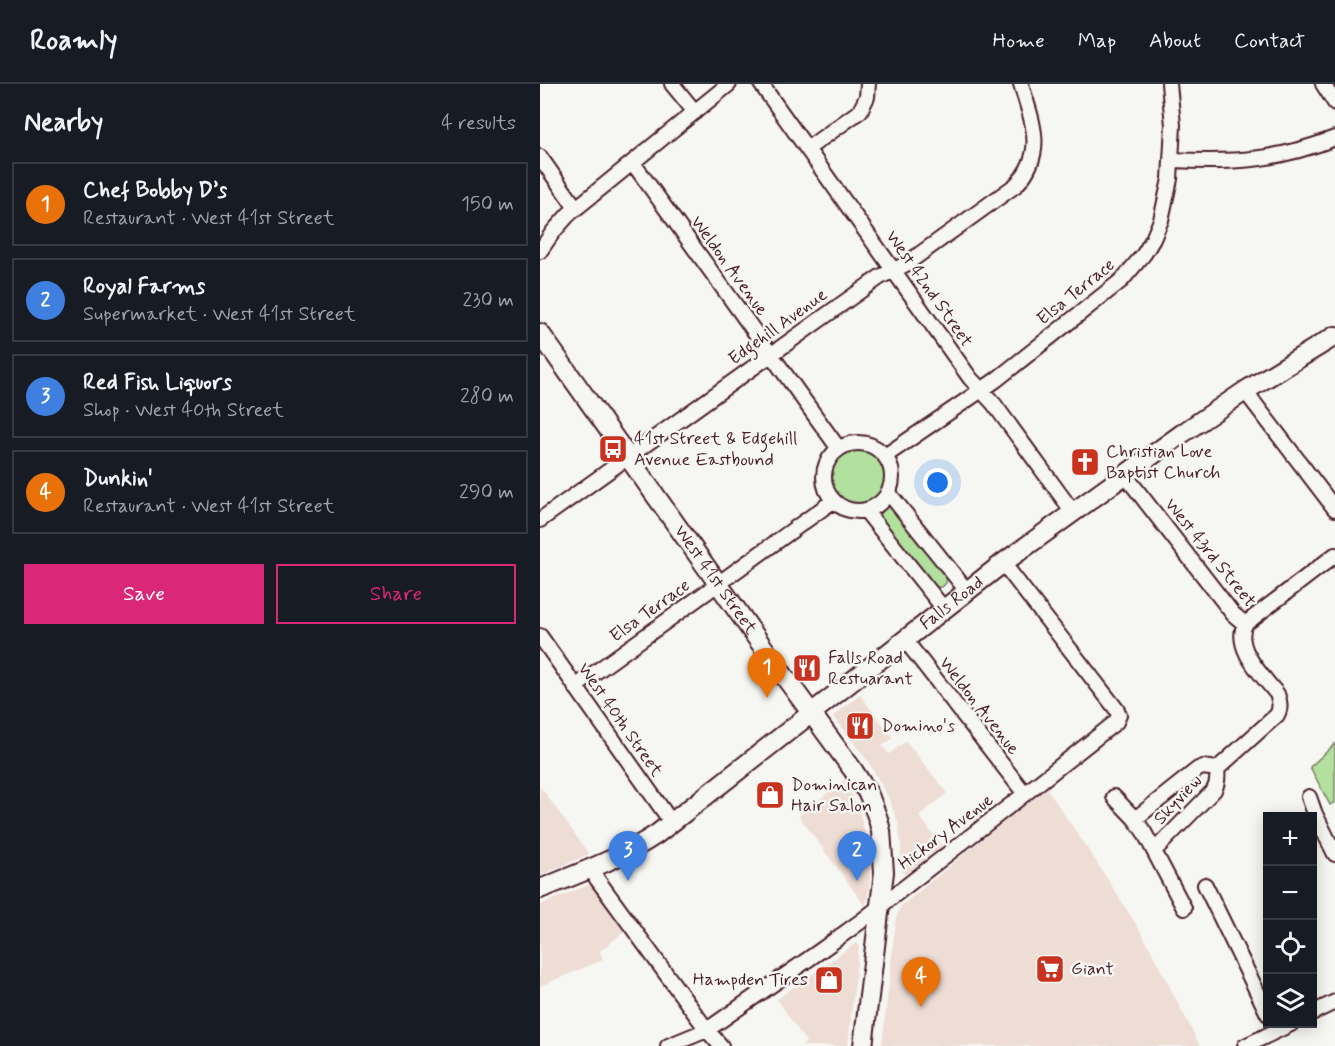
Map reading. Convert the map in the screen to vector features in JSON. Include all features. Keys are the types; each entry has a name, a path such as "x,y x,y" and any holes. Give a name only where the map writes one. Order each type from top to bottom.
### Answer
{"main road":[{"name":"West 41st Street","path":"540,333 869,795 878,819 884,872 863,1046"},
{"name":"Falls Road","path":"540,889 633,849 672,824 1003,563 1183,433 1245,391 1335,336"}],"street":[{"path":"672,84 695,112"},
{"path":"540,251 562,221 576,208 729,84"},
{"name":"West 42nd Street","path":"761,84 970,378 994,404 1073,512"},
{"path":"807,149 860,111 867,97 868,84"},
{"name":"Edgehill Avenue","path":"540,520 880,277 906,264 1016,186 1028,170 1035,152 1035,132 1021,84"},
{"name":"Elsa Terrace","path":"885,456 996,380 1122,280 1134,267 1149,246 1161,220 1166,201 1172,160 1173,125 1169,84"},
{"path":"1323,84 1335,103"},
{"path":"1172,160 1216,162 1261,159 1302,150 1335,138"},
{"path":"540,157 576,208"},
{"name":"Weldon Avenue","path":"633,163 838,449"},
{"path":"1245,391 1335,509"},
{"path":"852,443 867,444 885,456 891,470 891,477 888,492 879,504 856,511 848,510 833,501 826,488 824,473 828,459 838,449 852,443"},
{"name":"West 43rd Street","path":"1125,476 1233,614 1245,624"},
{"path":"888,492 967,591"},
{"name":"Elsa Terrace","path":"575,687 833,501"},
{"path":"865,510 944,609"},
{"path":"1245,624 1335,555"},
{"name":"Hickory Avenue","path":"668,1046 707,1030 820,951 1116,722 1119,715 1117,710 1003,563"},
{"name":"Skyview","path":"1217,769 1277,715 1279,710 1277,694 1244,648 1242,630 1245,624"},
{"name":"West 40th Street","path":"540,636 672,824"},
{"name":"Weldon Avenue","path":"905,640 1025,794"},
{"name":"Skyview","path":"1135,819 1198,769 1203,767 1217,769"},
{"name":"Skyview","path":"1154,851 1214,790 1218,779 1217,769"},
{"path":"1309,796 1335,855"},
{"name":"Skyview","path":"1114,797 1135,819 1184,908"},
{"path":"592,868 597,879 721,1046"},
{"path":"1205,885 1263,1004"},
{"path":"1317,1011 1335,1002"},
{"path":"1245,1046 1272,1028"}],"shaded area":[{"path":"860,695 893,738 882,746 889,754 906,741 947,793 919,816 942,846 906,874 902,873 898,822 888,797 868,761 833,716"},
{"path":"844,780 859,811 867,840 870,875 865,906 799,816"},
{"path":"540,786 589,854 540,876"},
{"path":"1047,789 1144,937 1200,1046 882,1046 896,918 901,906 1030,800"},
{"path":"591,884 624,932 600,951 603,960 540,986 540,905"},
{"path":"856,943 859,945 848,1046 802,1046 806,1042 777,999"}],"green space":[{"path":"857,450 867,452 876,458 882,467 884,477 882,487 876,496 867,502 857,504 847,502 838,496 832,487 830,477 832,467 838,458 847,452"},
{"path":"890,506 947,577 942,587 933,587 880,518 882,510"},
{"path":"1335,744 1335,802 1330,805 1310,767"}],"place":[{"name":"41st Street & Edgehill Avenue Eastbound","path":"613,449"},
{"name":"Christian Love Baptist Church","path":"1085,462"},
{"name":"Falls Road Restuarant","path":"807,668"},
{"name":"Chef Bobby D’s","path":"767,698"},
{"name":"Domino's","path":"860,726"},
{"name":"Dominican Hair Salon","path":"770,795"},
{"name":"Red Fish Liquors","path":"628,881"},
{"name":"Royal Farms","path":"857,881"},
{"name":"Giant","path":"1050,969"},
{"name":"Hampden Tires","path":"829,980"},
{"name":"Dunkin'","path":"921,1007"}]}
